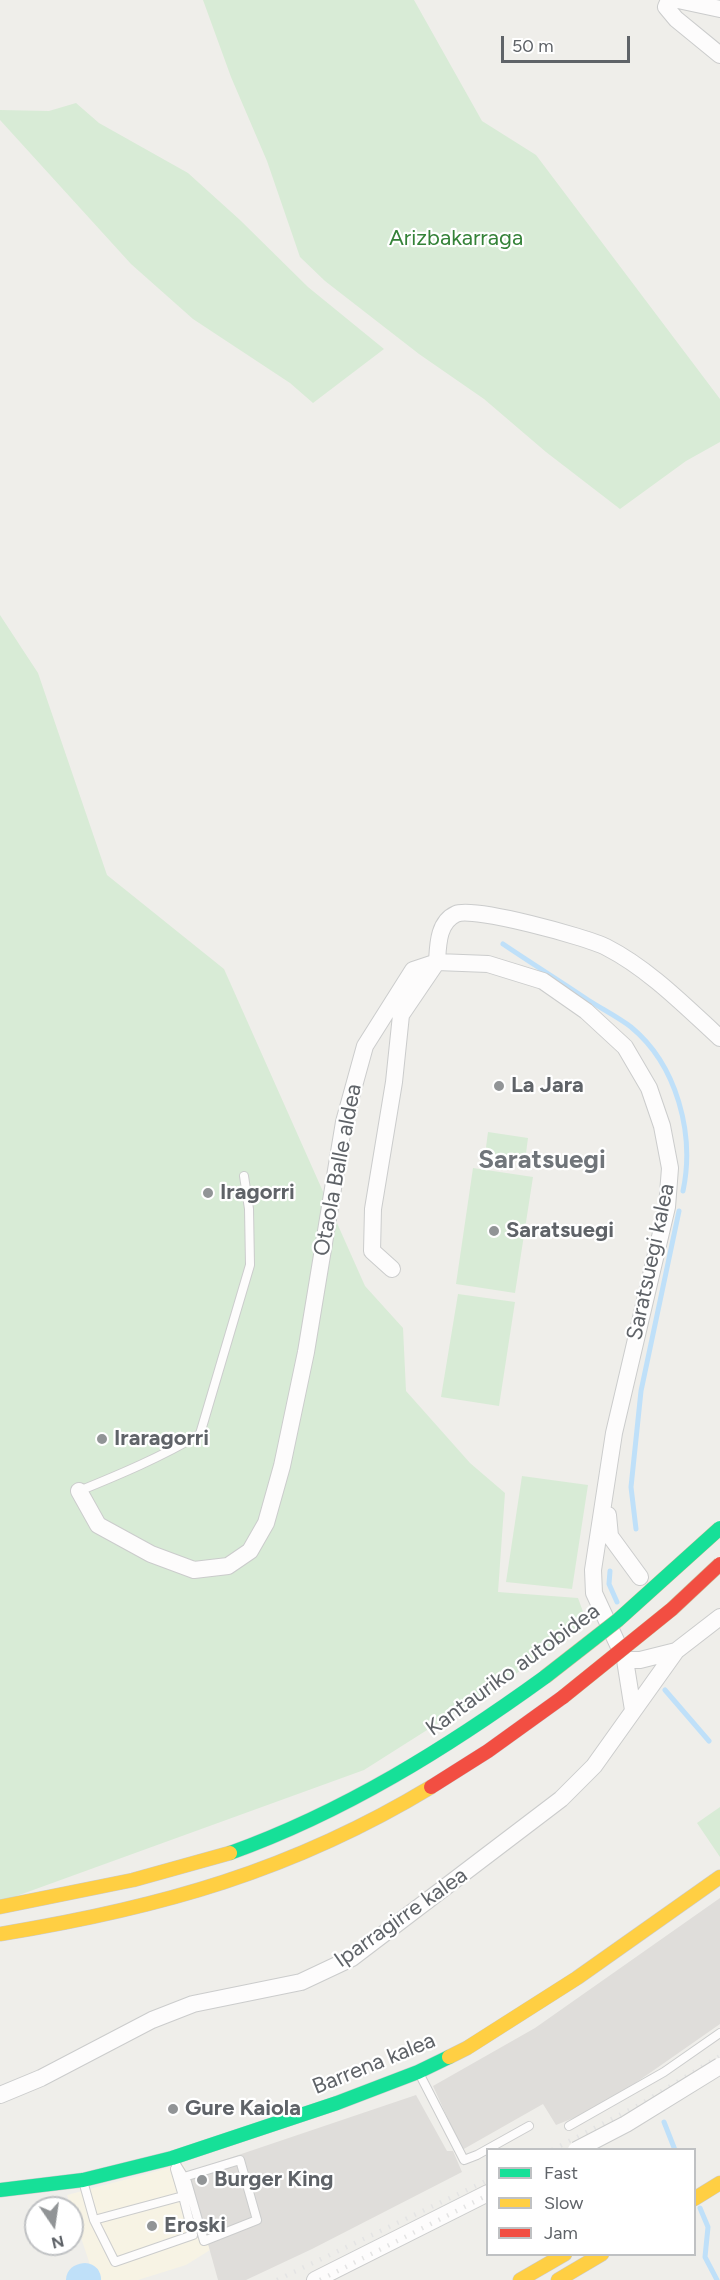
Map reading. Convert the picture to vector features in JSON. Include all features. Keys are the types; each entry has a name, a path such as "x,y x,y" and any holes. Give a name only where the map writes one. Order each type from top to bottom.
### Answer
{"main road":[{"name":"Kantauriko autobidea","path":"0,1907 168,1871 213,1859 258,1843 353,1800 409,1769 488,1719 545,1677 618,1620 720,1528"},
{"path":"0,1934 69,1923 198,1892 298,1855 387,1812 482,1756 563,1697 672,1609 720,1564"},
{"name":"Barrena kalea","path":"0,2190 83,2180 172,2158 337,2103 418,2072 467,2048 567,1984 720,1877"},
{"path":"696,2198 720,2183"},
{"path":"520,2280 562,2256"},
{"path":"558,2280 599,2256"}],"street":[{"path":"669,0 666,7 676,19 720,55"},
{"path":"678,0 720,9"},
{"path":"392,1269 372,1251 374,1209 394,1082 401,1015 437,962 438,940 442,927 455,914 469,912 556,930 606,948 635,966 720,1038"},
{"name":"Saratsuegi kalea","path":"437,962 488,964 543,981 586,1011 625,1047 650,1088 662,1126 670,1168 666,1208 618,1413 593,1570 594,1593 625,1660 633,1710"},
{"name":"Otaola Balle aldea","path":"79,1491 98,1525 152,1554 194,1570 228,1566 250,1551 266,1523 282,1466 306,1352 345,1122 365,1046 413,970 437,962"},
{"name":"Saratsuegi kalea","path":"606,1487 610,1536 640,1577"},
{"name":"Iparragirre kalea","path":"0,2095 41,2078 152,2020 172,2012 193,2004 301,1982 352,1958 561,1799 594,1766 676,1651 720,1617"},
{"path":"625,1660 640,1660 676,1651"},
{"path":"580,2148 626,2124 720,2066"},
{"path":"315,2280 486,2194"}],"lane":[{"path":"79,1491 128,1472 200,1434 250,1265 249,1209 244,1176"},
{"path":"569,2126 664,2072 720,2033"},
{"path":"418,2072 464,2160 486,2150"},
{"path":"490,2148 529,2126"},
{"path":"172,2158 184,2177 204,2241 257,2220 240,2160 184,2177"},
{"path":"83,2180 94,2220 115,2262 193,2235 172,2158"},
{"path":"94,2220 183,2196"}],"shaded area":[{"path":"720,1898 720,2024 601,2107 556,2125 543,2104 462,2150 433,2086 535,2028"},
{"path":"416,2095 447,2151 453,2151 462,2172 246,2280 218,2280 188,2172"},
{"path":"184,2164 210,2250 186,2265 138,2280 95,2280 84,2247 84,2196 67,2195"}],"green space":[{"name":"Arizbakarraga","path":"203,0 414,0 482,121 536,155 720,399 720,442 686,461 620,509 546,452 484,399 419,354 325,281 300,257 267,161 231,77"},
{"path":"76,103 99,123 188,173 308,287 384,349 313,403 290,383 193,319 131,264 0,120 0,110 49,111"},
{"path":"0,615 38,673 107,875 224,969 365,1286 403,1328 406,1391 470,1463 505,1493 498,1592 578,1598 586,1620 517,1673 364,1770 0,1902"},
{"name":"Saratsuegi","path":"488,1132 528,1138 525,1161 485,1155"},
{"name":"Saratsuegi","path":"473,1168 533,1177 515,1293 456,1284"},
{"name":"Saratsuegi","path":"458,1294 515,1302 499,1406 441,1397"},
{"path":"522,1476 588,1485 572,1589 506,1582"},
{"path":"720,1807 720,1857 697,1823"}],"waterway":[{"name":"Saratsuegi","path":"503,944 615,1016 631,1027 647,1043 671,1081 679,1102 686,1147 683,1191"},
{"name":"Saratsuegi","path":"636,1529 631,1487 641,1391 679,1211"},
{"name":"Saratsuegi","path":"610,1571 609,1584 617,1602"},
{"name":"Saratsuegi","path":"665,1690 709,1741"},
{"path":"664,2122 674,2148"},
{"path":"700,2208 708,2227 705,2257 717,2280"}],"railway":[{"path":"556,2148 639,2105 720,2056"},
{"path":"579,2148 720,2069"},
{"path":"277,2280 486,2181"},
{"path":"320,2280 486,2196"}],"traffic: fast":[{"path":"545,1677 618,1620 720,1528"},
{"path":"230,1853 314,1818 394,1776 470,1729 545,1677"},
{"path":"0,2190 83,2180 172,2158 337,2103 418,2072 449,2057"}],"traffic: slow":[{"path":"0,1934 115,1912 223,1882 275,1864 327,1842 431,1787"},
{"path":"0,1907 133,1880 230,1853"},
{"path":"449,2057 577,1978 720,1877"},
{"path":"696,2198 720,2183"},
{"path":"520,2280 562,2256"},
{"path":"558,2280 599,2256"}],"traffic: jam":[{"path":"563,1697 672,1609 720,1564"},
{"path":"431,1787 488,1751 563,1697"}],"place":[{"name":"La Jara","path":"499,1086"},
{"name":"Iragorri","path":"208,1193"},
{"name":"Saratsuegi","path":"494,1231"},
{"name":"Iraragorri","path":"102,1439"},
{"name":"Gure Kaiola","path":"173,2109"},
{"name":"Burger King","path":"202,2180"},
{"name":"Eroski","path":"152,2226"}],"district":[{"name":"Saratsuegi","path":"542,1160"}]}
